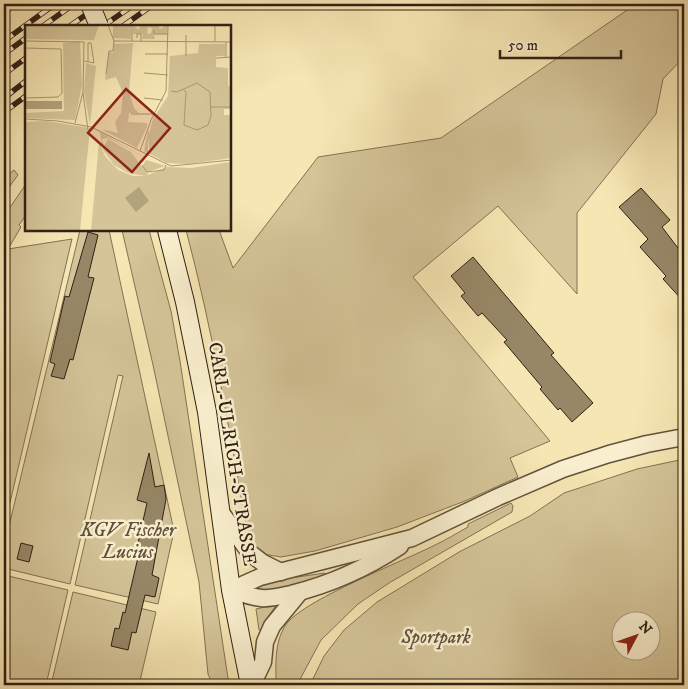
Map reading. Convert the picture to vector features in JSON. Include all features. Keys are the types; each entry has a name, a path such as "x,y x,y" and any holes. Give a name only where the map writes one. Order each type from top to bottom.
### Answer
{"main road":[{"path":"90,4 99,25"},
{"name":"CARL-ULRICH-STRASSE","path":"167,231 195,348 207,412 231,590 251,685"}],"street":[{"path":"231,590 260,598 269,598 300,592 337,581 382,557 412,538 498,497 564,469 637,446 684,437"},
{"path":"222,514 250,553 263,563 281,572"},
{"path":"231,590 260,577 412,538"},
{"path":"251,685 263,662 265,642 272,626 300,592"}],"green space":[{"path":"4,4 21,4 4,15"},
{"path":"633,4 684,4 684,57 663,79 656,114 577,213 577,294 498,206 413,277 550,441 510,458 518,477 465,501 397,527 315,551 281,557 263,554 253,543 246,526 212,341 186,231 219,231 233,268 318,157 441,138 633,6"},
{"path":"14,170 18,175 4,194 4,178"},
{"path":"25,185 25,216 8,249 72,239 4,528 4,216"},
{"name":"KGV Fischer Lucius","path":"80,231 109,231 174,531 158,604 75,585 123,376 118,375 70,584 4,568 4,547"},
{"path":"122,231 149,231 171,311 229,685 213,685 208,674 199,582"},
{"name":"Sportpark","path":"684,459 684,685 310,685 324,656 344,630 377,602 459,552 530,516 564,493 637,469"},
{"path":"511,503 513,506 512,512 389,583 358,604 321,640 297,685 276,685 276,655 279,640 285,626 294,616 310,605 354,582 439,543 468,527 468,524"},
{"path":"325,573 326,576 272,590 259,589 258,586 263,582"},
{"name":"KGV Fischer Lucius","path":"4,575 68,590 46,685 4,685"},
{"name":"KGV Fischer Lucius","path":"73,592 156,612 139,685 51,685"},
{"path":"274,605 275,607 262,629 259,630 256,609"}],"building":[{"path":"641,188 670,220 662,227 684,256 684,302 663,279 666,276 640,247 648,239 619,207"},
{"path":"88,232 98,235 88,277 94,278 73,360 70,359 64,379 51,376 55,364 50,362 65,296 69,297"},
{"path":"473,257 554,353 551,355 593,403 572,422 560,408 558,410 540,389 542,387 504,342 507,340 482,313 478,316 461,296 465,293 451,276"},
{"path":"149,453 155,487 164,485 166,499 152,575 159,578 155,597 145,595 136,633 132,632 128,650 111,646 115,628 119,629 123,612 125,613 139,553 136,552 147,503 137,500"},
{"path":"21,543 33,546 29,562 17,559"}],"railway":[{"path":"26,25 55,4"},
{"path":"44,25 74,4"},
{"path":"71,25 101,4"},
{"path":"104,25 135,4"},
{"path":"124,25 154,4"},
{"path":"4,41 25,26"},
{"path":"4,54 25,39"},
{"path":"4,74 25,59"},
{"path":"4,98 25,82"},
{"path":"4,112 25,97"}]}
